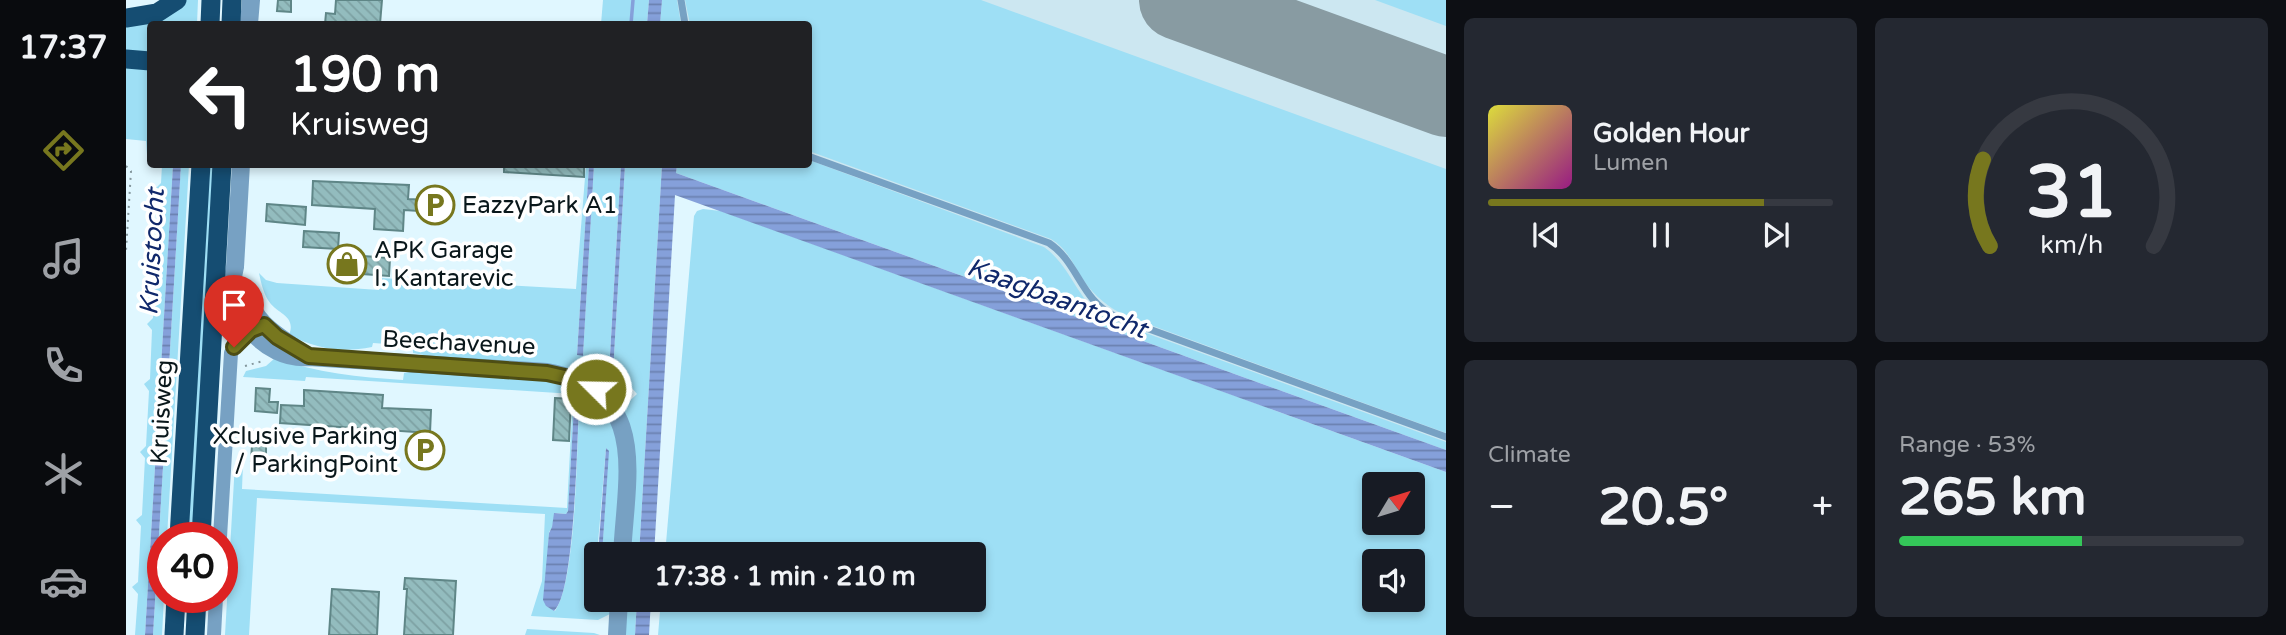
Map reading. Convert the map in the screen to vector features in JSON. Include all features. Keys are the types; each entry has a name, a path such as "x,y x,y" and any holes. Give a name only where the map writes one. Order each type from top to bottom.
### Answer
{"highway":[{"path":"126,18 158,13 177,0"},
{"path":"210,21 211,0"},
{"path":"231,21 232,0"},
{"path":"126,59 147,61"},
{"name":"Kruisweg","path":"180,522 201,168"},
{"name":"Kruisweg","path":"202,522 222,168"},
{"path":"174,635 175,613"},
{"path":"195,635 196,613"}],"street":[{"path":"249,21 251,0"},
{"path":"221,522 230,363 234,347 257,331 240,311 232,279 241,168"},
{"name":"Beechavenue","path":"257,331 270,348 295,358 309,356 547,373 589,385 601,393 612,407 625,438 627,464 623,542"},
{"path":"617,635 618,612"},
{"path":"214,635 215,613"}],"lane":[{"path":"681,0 684,21"},
{"path":"812,157 1049,243 1065,258 1091,300 1116,317 1446,437"},
{"path":"226,432 280,435"}],"path":[{"path":"126,166 131,171 126,251"}],"shaded area":[{"path":"183,0 198,0 197,21 147,21 147,57 126,56 126,22"},
{"path":"603,0 649,0 647,21 601,21"},
{"path":"649,0 662,0 660,21 647,21"},
{"path":"658,0 1446,0 1446,450 685,168 812,168 812,21 657,21"},
{"path":"662,0 677,0 680,21 660,21"},
{"path":"685,0 981,0 1446,169 1446,433 1126,316 1093,292 1066,253 1051,239 812,152 812,21 689,21"},
{"path":"1375,0 1446,0 1446,26"},
{"path":"126,63 147,64 147,155 146,141 126,139"},
{"path":"812,161 1044,247 1054,255 1088,303 1107,319 1446,442 1446,450 676,173 677,168 812,168"},
{"path":"162,168 173,168 152,522 147,522 145,635 135,635 138,594 132,587 138,582 141,526 136,520 142,515 145,458 140,452 146,446 149,391 144,384 150,379 152,330 147,324 153,318 156,263 151,256 157,251 160,195 155,189 161,183"},
{"path":"173,168 181,168 160,522 152,522"},
{"path":"181,168 189,168 168,522 160,522"},
{"path":"208,168 213,168 193,522 187,522"},
{"path":"586,168 589,168 577,355 583,355 594,168 621,168 609,372 613,373 625,168 662,168 640,542 628,542 632,435 623,407 637,394 631,387 617,398 604,385 578,371 561,367 450,360 413,353 413,349 387,348 387,344 373,343 372,347 350,350 310,344 289,335 290,323 268,300 259,273 266,280 277,283 379,290 380,278 576,289"},
{"path":"589,168 594,168 583,356 577,355"},
{"path":"621,168 625,168 613,373 609,373"},
{"path":"662,168 677,168 676,173 1446,450 1446,472 675,195 655,542 640,542"},
{"path":"703,209 721,211 1446,472 1446,635 658,635 660,612 986,612 986,542 666,542 694,216 697,211"},
{"path":"275,358 322,371 354,376 403,380 404,373 418,371 511,377 549,382 584,394 598,404 609,418 616,437 619,496 616,542 603,542 608,451 606,448 598,542 584,542 584,612 612,613 598,620 531,616 542,581 545,514 257,498 249,635 225,635 226,613 238,613 238,522 232,522 235,463 243,463 242,489 567,508 573,394 306,377 305,381 243,377 246,371 266,366","holes":["574,406 579,406 576,482 567,573 562,596 555,611 546,606 549,532 555,513 566,514 568,511"]},
{"path":"574,406 579,406 571,547 561,598 554,611 546,606 543,600 549,533 554,513 566,514 568,511"},
{"path":"606,448 609,451 603,542 599,542"},
{"path":"147,601 147,613 154,613 153,635 145,635"},
{"path":"624,612 636,612 635,635 623,635"},
{"path":"636,612 650,612 649,635 635,635"},
{"path":"154,613 163,613 162,635 153,635"},
{"path":"527,629 594,633 600,635 525,635"}],"building":[{"path":"278,0 291,0 291,12 277,11"},
{"path":"336,0 382,0 380,21 325,21 326,13 335,14"},
{"path":"504,168 584,168 584,177 504,172"},
{"path":"313,181 409,185 408,199 451,201 450,213 404,210 403,231 374,229 375,209 312,205"},
{"path":"267,204 306,207 305,225 266,221"},
{"path":"304,231 339,233 338,249 303,247"},
{"path":"349,255 390,258 389,276 348,273"},
{"path":"256,388 270,389 269,402 278,402 277,413 255,411"},
{"path":"304,390 383,395 382,408 431,410 430,433 280,423 281,405 304,406"},
{"path":"555,398 571,399 569,441 553,440"},
{"path":"252,445 266,446 266,462 251,461"},
{"path":"405,578 456,581 453,635 404,635 407,589 404,589"},
{"path":"332,589 379,592 377,635 329,635"}],"waterway":[{"path":"631,21 633,0"}],"taxiway":[{"path":"1182,0 1194,6"}],"runway":[{"path":"1179,0 1446,97"}],"place":[{"name":"EazzyPark A1","path":"435,205"},
{"name":"APK Garage I. Kantarevic","path":"347,264"},
{"name":"Xclusive Parking / ParkingPoint","path":"425,450"}],"route":[{"path":"234,347 251,330 264,325 277,337 309,356 547,373 578,380 596,389"}],"water label":[{"name":"Kruistocht","path":"152,252"},
{"name":"Kaagbaantocht","path":"1057,298"}]}
